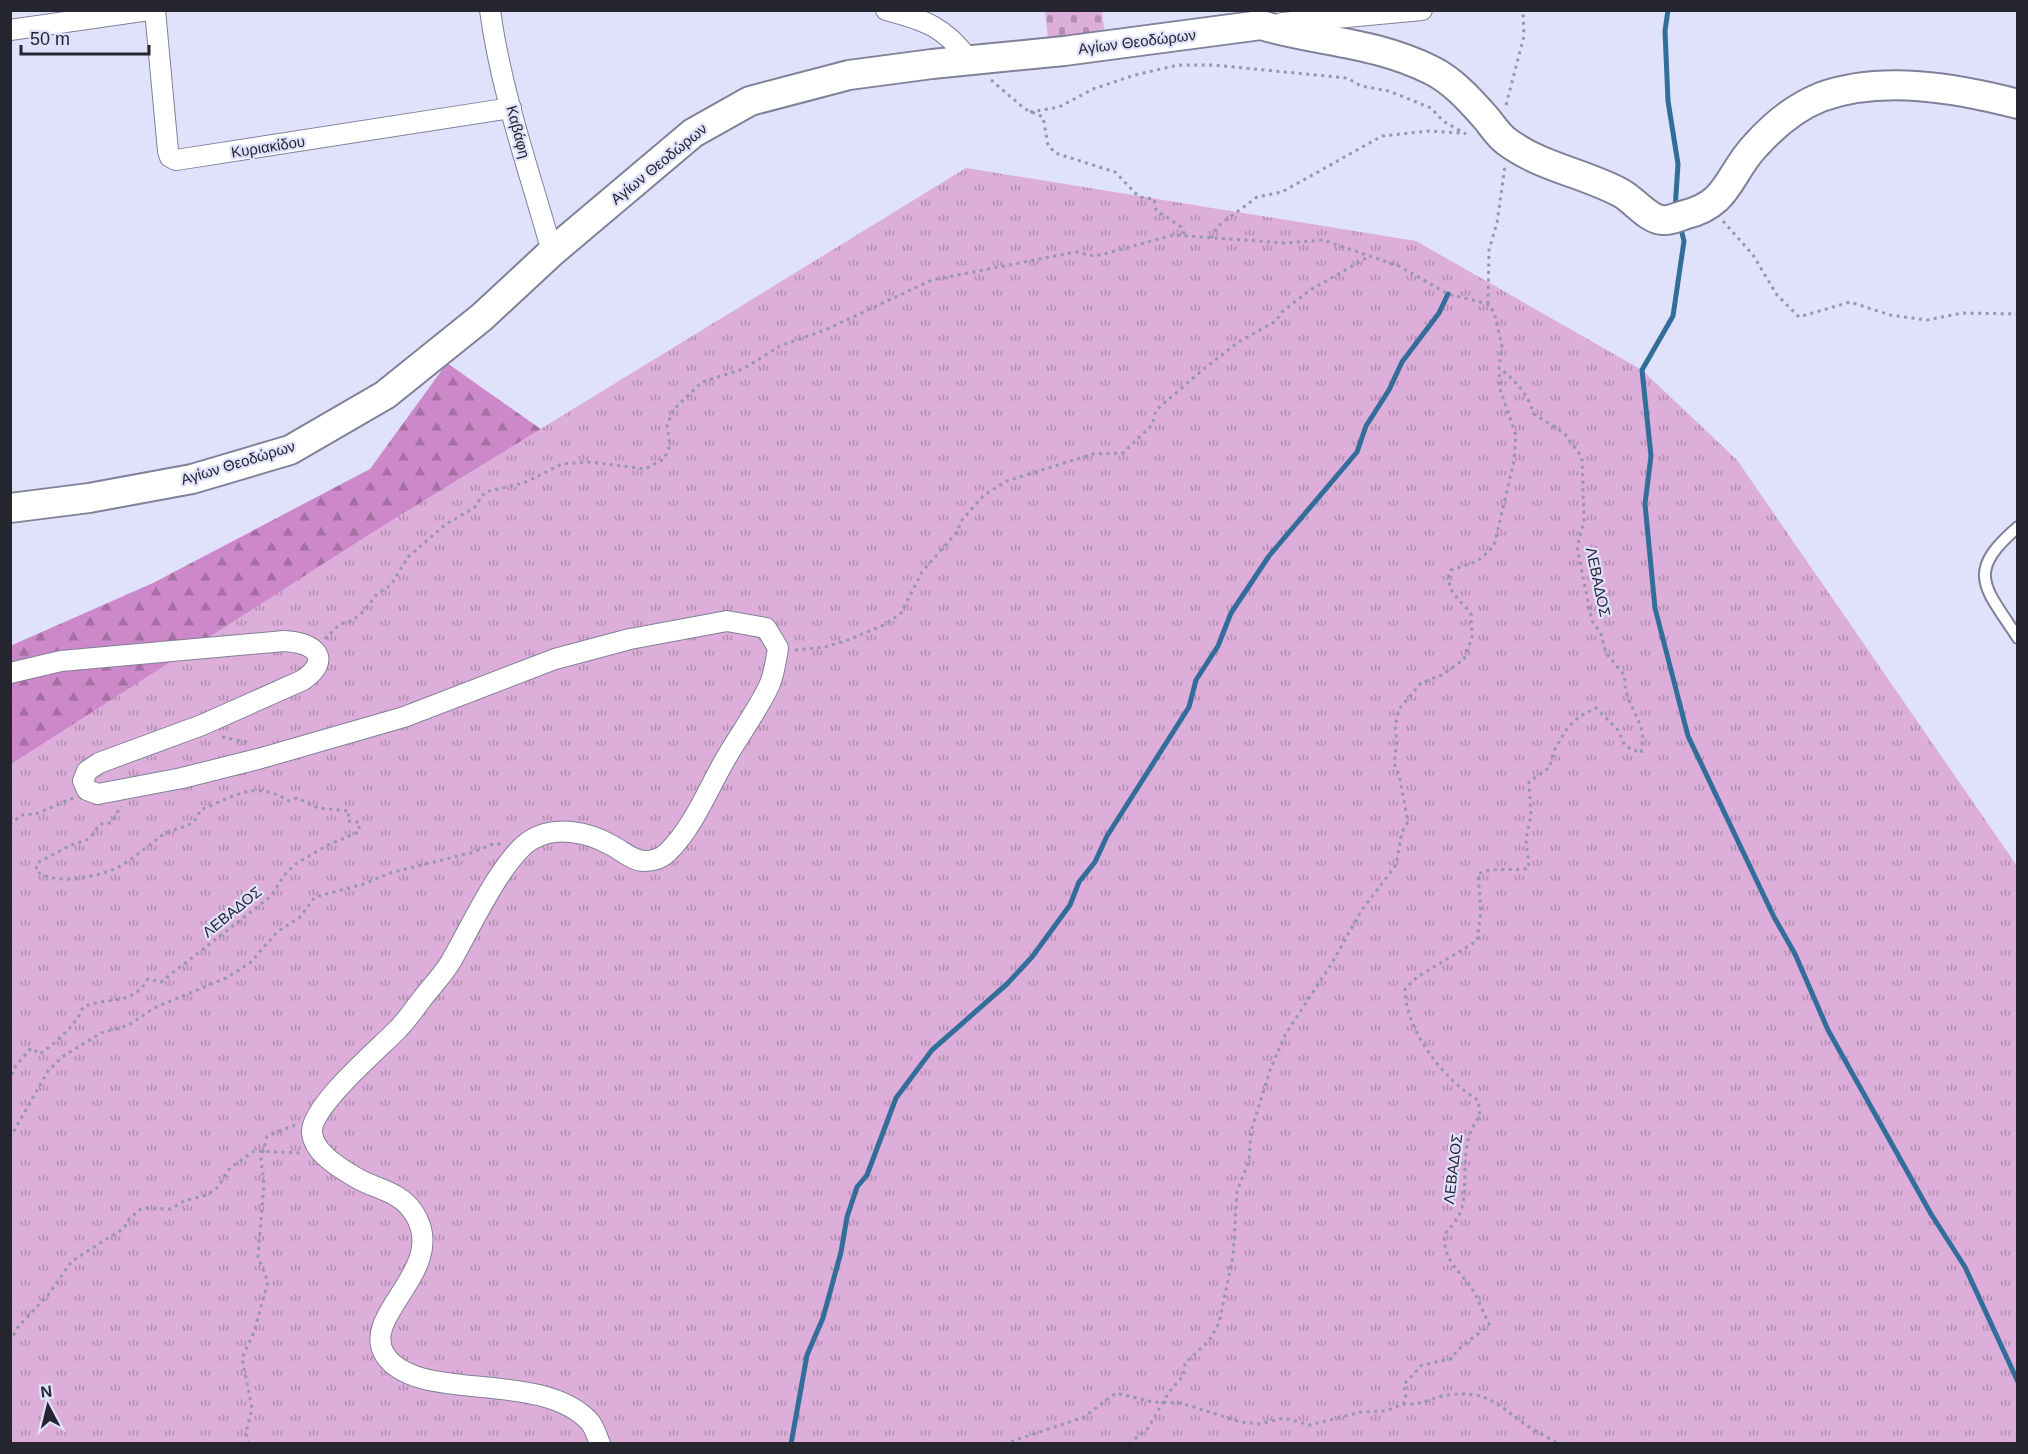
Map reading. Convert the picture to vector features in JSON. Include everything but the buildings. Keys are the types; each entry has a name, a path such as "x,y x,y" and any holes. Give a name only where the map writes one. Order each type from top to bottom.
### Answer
{"street":[{"path":"10,30 149,10"},
{"name":"Κυριακίδου","path":"155,10 168,151 170,157 176,160 512,108"},
{"name":"Καβάφη","path":"490,10 494,39 552,252"},
{"path":"886,10 932,24 954,39 973,59"},
{"name":"Αγίων Θεοδώρων","path":"10,508 89,498 192,479 290,450 385,395 482,317 552,252 693,133 750,101 849,75 973,59 1064,51 1261,25 1422,10"},
{"path":"1261,25 1292,34 1375,48 1433,71 1469,98 1502,135 1534,158 1600,182 1623,194 1653,217 1688,214 1786,116 1821,98 1868,86 1905,86 1988,96 2018,104"},
{"path":"10,673 60,661 284,641 301,641 312,645 317,654 317,665 312,674 303,680 202,725 99,763 87,771 83,781 87,790 115,792 272,755 404,717 555,659 689,626 727,621 766,628 778,648 770,685 699,809 668,852 655,860 642,862 610,844 578,832 552,833 532,839 513,855 447,968 400,1027 330,1097 312,1129 314,1140 325,1155 356,1178 400,1196 416,1215 422,1236 421,1258 405,1291 384,1321 380,1342 386,1356 411,1375 442,1382 513,1389 559,1399 590,1421 600,1443"}],"lane":[{"path":"2018,527 1991,552 1984,565 1984,584 2018,638"}],"path":[{"path":"1129,1443 1148,1428 1168,1392 1184,1375 1185,1363 1209,1341 1219,1323 1233,1256 1237,1191 1249,1161 1251,1131 1264,1085 1276,1054 1361,911 1396,864 1402,832 1408,822 1399,775 1394,763 1397,741 1395,726 1399,709 1421,683 1444,674 1464,659 1472,638 1471,614 1450,589 1449,578 1451,570 1478,561 1494,546 1511,480 1516,435 1500,389 1499,368 1502,346 1494,312 1488,304 1489,250 1503,113 1514,82 1524,36 1523,10"},
{"path":"973,59 992,82 1030,111 1042,117 1048,145 1055,153 1115,172 1139,197 1154,199 1156,210 1180,227 1186,237"},
{"path":"1030,111 1059,107 1094,89 1135,75 1178,65 1213,65 1347,78 1361,86 1389,91 1431,108 1443,121 1466,134"},
{"path":"1211,238 1218,226 1257,197 1282,192 1382,136 1440,131 1502,135"},
{"path":"1688,214 1753,255 1777,296 1799,317 1850,302 1890,315 1927,320 1962,314 2018,314"},
{"path":"317,654 331,632 340,624 352,621 365,610 377,594 391,585 408,557 446,524 474,508 485,492 524,483 562,464 591,462 645,469 659,462 670,446 667,426 673,410 702,382 743,369 780,346 825,330 932,280 1076,252 1094,256 1173,235 1261,239 1286,243 1323,240 1409,271 1448,294 1488,304"},
{"path":"778,648 786,651 825,647 886,624 901,613 922,572 984,495 1007,481 1035,470 1093,454 1123,453 1152,425 1156,410 1205,368 1237,343 1263,330 1310,290 1371,256"},
{"name":"ΛΕΒΑΔΟΣ","path":"1403,1404 1406,1399 1404,1384 1422,1365 1451,1359 1457,1349 1478,1336 1489,1324 1474,1291 1449,1263 1444,1246 1444,1235 1456,1221 1463,1204 1464,1157 1470,1128 1480,1116 1478,1100 1464,1091 1426,1048 1405,1006 1405,989 1417,977 1477,941 1481,911 1478,874 1498,868 1514,871 1529,868 1526,839 1531,815 1529,782 1549,768 1555,749 1568,727 1596,708 1618,730 1625,746 1641,753 1645,738 1642,725 1630,706 1624,687 1624,676 1606,653 1600,634 1592,621 1577,547 1584,521 1582,457 1564,433 1534,414 1529,398 1521,387 1499,368"},
{"path":"202,725 219,737 254,743 272,755"},
{"name":"ΛΕΒΑΔΟΣ","path":"10,1082 14,1068 31,1048 40,1054 79,1018 83,1007 96,1001 108,1003 135,995 148,979 161,982 272,896 286,873 297,863 330,844 359,832 358,822 348,821 349,811 331,811 297,798 290,801 266,790 251,790 200,810 197,820 190,825 162,836 112,870 76,877 54,878 44,877 36,872 37,863 69,846 89,839 100,824 111,824 117,817 123,798 115,792"},
{"path":"10,825 21,815 36,814 91,791"},
{"path":"10,1138 48,1071 62,1057 101,1033 129,1025 154,1008 226,978 250,963 277,932 300,917 315,897 364,884 390,873 457,857 493,843 525,845"},
{"path":"249,1443 246,1433 252,1408 242,1359 254,1332 268,1282 258,1257 264,1183 261,1159 267,1136 320,1113"},
{"path":"10,1342 18,1327 48,1295 72,1261 124,1228 142,1208 171,1209 184,1201 207,1194 218,1187 230,1168 254,1151 325,1155"},
{"path":"1004,1443 1084,1417 1116,1393 1181,1403 1242,1422 1259,1424 1284,1418 1310,1425 1361,1412 1386,1410 1403,1404 1414,1405 1445,1396 1474,1394 1497,1402 1523,1423 1558,1443"}],"green space":[{"path":"1045,11 1102,11 1105,38 1049,47"},
{"path":"966,168 1416,241 1642,370 1737,460 2017,866 2017,1443 11,1444 11,764 376,530"},
{"path":"447,363 576,454 11,1443 10,646 153,583 370,469"}],"waterway":[{"path":"1668,10 1665,31 1668,101 1678,164 1675,210"},
{"path":"1680,225 1684,241 1673,316 1642,370 1651,456 1645,504 1655,608 1688,736 1774,917 1795,954 1828,1030 1931,1214 1965,1267 2018,1382"},
{"path":"791,1444 807,1355 823,1318 841,1252 847,1217 857,1187 867,1175 896,1098 932,1050 1007,984 1032,957 1070,905 1079,882 1095,862 1107,836 1189,707 1196,680 1218,646 1231,613 1269,556 1357,452 1366,426 1389,390 1402,362 1439,313 1448,294"}]}
